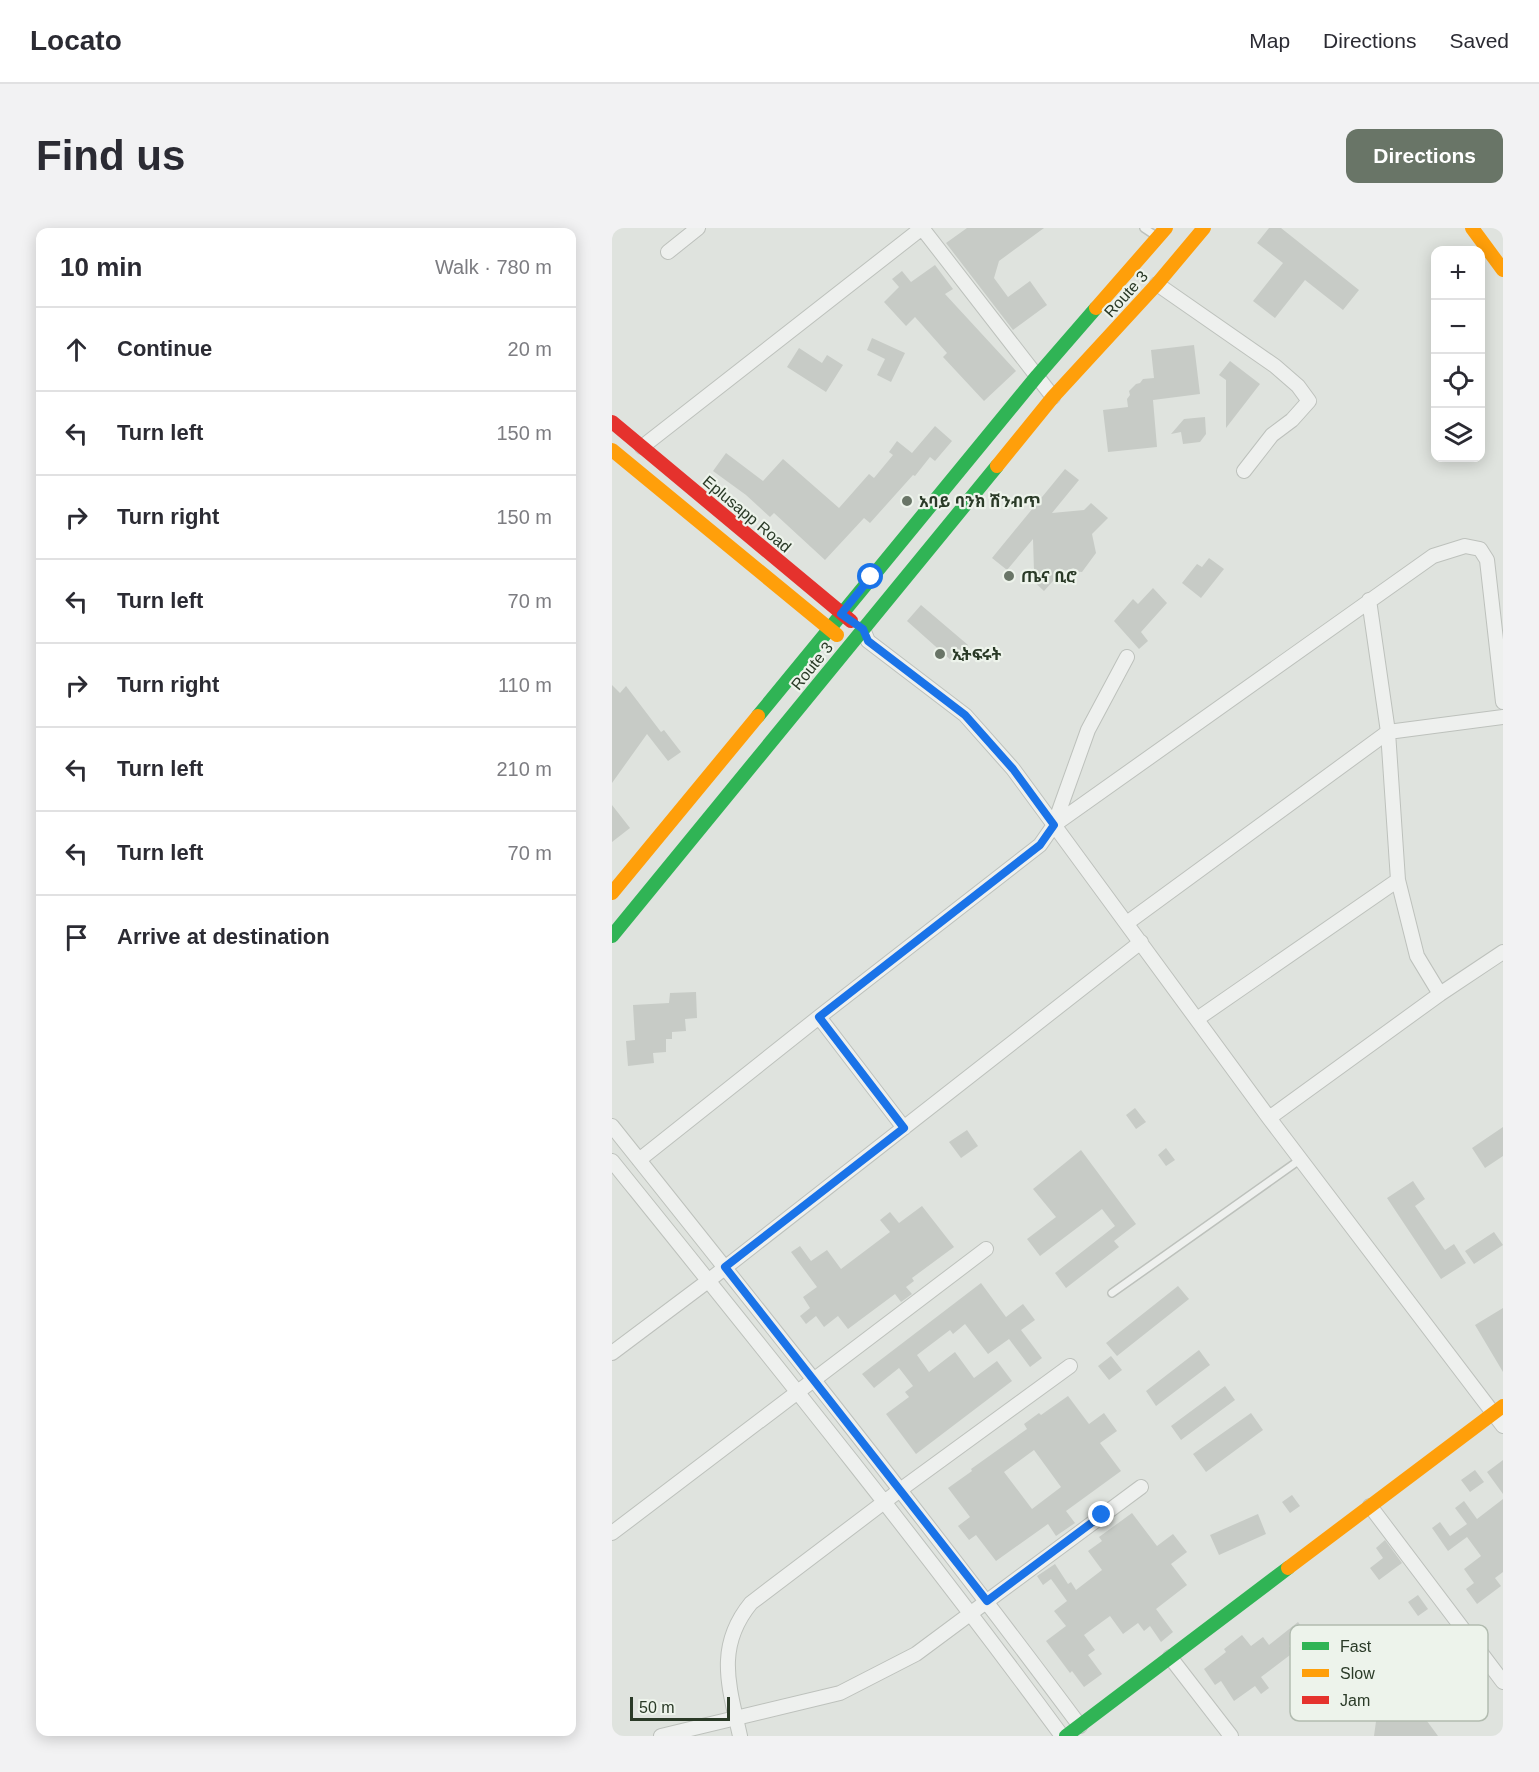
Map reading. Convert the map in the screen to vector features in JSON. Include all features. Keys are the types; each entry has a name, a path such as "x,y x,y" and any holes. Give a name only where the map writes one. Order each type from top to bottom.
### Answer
{"main road":[{"name":"Route 3","path":"612,936 851,644 866,635 1053,398 1204,228"},
{"path":"1472,228 1503,270"},
{"path":"612,893 1037,376 1162,233"},
{"name":"Eplusapp Road","path":"612,422 866,635"},
{"path":"612,450 828,629 851,644"},
{"path":"643,476 657,460"},
{"path":"1071,1733 1498,1410"}],"street":[{"path":"668,252 698,228"},
{"path":"642,447 922,228 1053,398"},
{"path":"1156,284 1275,366 1298,386 1310,401 1292,420 1272,435 1244,471"},
{"path":"1054,825 1433,556 1465,546 1480,549 1487,560 1503,702"},
{"path":"1369,600 1388,732 1398,880 1417,956 1440,994"},
{"path":"866,635 965,715 1013,769 1269,1118 1498,1410 1503,1426"},
{"path":"639,1160 1040,845 1054,825 1088,730 1126,657"},
{"path":"1127,923 1388,732 1503,717"},
{"path":"1197,1019 1398,880"},
{"path":"612,1353 708,1281 1141,942"},
{"path":"1269,1118 1440,994 1503,952"},
{"path":"819,1017 904,1128"},
{"path":"612,1126 987,1601 1071,1733"},
{"path":"612,1161 798,1390 972,1613 1071,1733"},
{"path":"612,1533 986,1249"},
{"path":"740,1736 727,1665 730,1638 738,1619 751,1603 900,1490 1070,1366"},
{"path":"661,1736 840,1693 916,1654 1141,1487"},
{"path":"1370,1506 1460,1625"},
{"path":"1170,1657 1231,1736"},
{"path":"1488,1662 1503,1682"}],"lane":[{"path":"1144,228 1162,233"},
{"path":"1112,1293 1301,1160"}],"building":[{"path":"967,228 1044,228 999,261 994,278 1008,297 1030,281 1047,305 1013,330 946,243"},
{"path":"1269,228 1281,228 1359,290 1343,310 1305,280 1275,318 1253,301 1283,263 1257,243"},
{"path":"935,265 953,289 945,294 1016,371 984,401 943,357 947,353 915,317 906,326 884,302 899,287 892,279 902,271 911,282"},
{"path":"872,338 905,353 891,382 877,375 885,359 867,350"},
{"path":"1194,345 1200,394 1153,400 1157,447 1108,452 1103,410 1128,407 1129,391 1143,379 1154,378 1151,350"},
{"path":"799,348 822,363 827,355 843,365 826,392 787,367"},
{"path":"1230,361 1260,384 1226,428 1226,380 1219,375"},
{"path":"1205,417 1206,434 1200,442 1183,444 1181,432 1171,434 1184,419"},
{"path":"935,426 952,441 935,461 930,457 870,523 864,518 825,560 774,513 770,517 746,495 713,471 726,453 763,481 783,459 839,508 869,474 874,478 893,455 889,452 897,441 912,453"},
{"path":"1065,469 1079,480 1052,513 1084,510 1091,503 1108,518 1092,534 1096,553 1082,572 1063,570 1044,591 1029,577 1034,571 1033,539 1007,570 992,558"},
{"path":"1209,558 1224,569 1201,598 1182,583 1197,564 1202,567"},
{"path":"1153,588 1167,603 1141,632 1148,641 1139,649 1114,621 1133,599 1138,604"},
{"path":"921,605 968,645 953,662 907,621"},
{"path":"612,685 620,693 626,686 661,732 664,730 681,752 668,761 647,734 612,783"},
{"path":"612,805 630,828 612,842"},
{"path":"696,992 697,1018 685,1019 686,1031 672,1032 672,1039 666,1039 666,1052 653,1053 654,1063 628,1066 626,1041 635,1040 633,1005 669,1003 670,993"},
{"path":"1135,1108 1146,1122 1136,1129 1126,1115"},
{"path":"1503,1127 1503,1156 1485,1168 1472,1148"},
{"path":"967,1130 978,1146 961,1158 949,1142"},
{"path":"1166,1148 1175,1160 1166,1166 1158,1155"},
{"path":"1081,1150 1136,1224 1114,1241 1119,1247 1066,1288 1055,1273 1115,1226 1102,1209 1040,1256 1027,1239 1056,1217 1033,1189"},
{"path":"1413,1181 1425,1199 1415,1206 1445,1250 1454,1244 1466,1263 1441,1279 1387,1198"},
{"path":"922,1206 954,1247 912,1278 914,1281 906,1287 912,1294 901,1302 895,1294 848,1329 838,1316 824,1327 816,1316 806,1324 800,1316 810,1308 803,1297 817,1287 791,1252 800,1246 811,1261 827,1250 841,1269 890,1232 880,1220 890,1212 899,1223"},
{"path":"1494,1232 1503,1245 1474,1264 1465,1251"},
{"path":"981,1283 1006,1317 1023,1304 1035,1320 1021,1330 1042,1358 1030,1367 1009,1339 988,1354 965,1324 953,1334 950,1330 917,1355 929,1372 955,1352 974,1378 997,1361 1012,1381 916,1454 886,1414 909,1397 905,1392 913,1386 899,1368 874,1388 862,1374"},
{"path":"1178,1286 1189,1299 1117,1356 1106,1343"},
{"path":"1503,1308 1503,1372 1475,1325"},
{"path":"1199,1350 1210,1365 1156,1406 1146,1391"},
{"path":"1111,1356 1122,1370 1109,1380 1098,1366"},
{"path":"1225,1386 1235,1400 1181,1440 1171,1426"},
{"path":"1068,1396 1089,1424 1104,1413 1117,1431 1100,1443 1121,1471 1066,1511 1075,1523 1056,1536 1048,1524 996,1561 976,1535 969,1540 958,1526 970,1517 948,1488 1027,1429 1024,1424 1039,1413 1041,1415","holes":["1034,1450 1061,1487 1032,1509 1004,1472"]},
{"path":"1251,1413 1263,1430 1206,1472 1193,1454"},
{"path":"1503,1460 1503,1494 1487,1472"},
{"path":"1475,1470 1484,1482 1470,1492 1461,1480"},
{"path":"1292,1495 1300,1506 1290,1513 1282,1502"},
{"path":"1503,1499 1503,1572 1495,1578 1501,1586 1477,1604 1466,1589 1474,1583 1464,1569 1481,1556 1467,1537 1448,1551 1432,1528 1440,1522 1450,1536 1467,1524 1455,1508 1464,1501 1477,1519"},
{"path":"1132,1513 1157,1546 1173,1534 1187,1552 1171,1564 1187,1585 1156,1609 1173,1632 1161,1642 1150,1626 1144,1631 1138,1623 1123,1634 1110,1616 1084,1635 1095,1650 1088,1655 1102,1674 1084,1687 1072,1671 1070,1673 1046,1641 1066,1626 1054,1611 1067,1601 1051,1579 1043,1585 1037,1576 1055,1564 1068,1584 1071,1582 1076,1590 1102,1570 1088,1551 1102,1541 1099,1537"},
{"path":"1258,1514 1266,1534 1219,1555 1210,1535"},
{"path":"1385,1540 1402,1563 1379,1580 1370,1568 1383,1558 1376,1548"},
{"path":"1418,1595 1428,1609 1418,1616 1408,1602"},
{"path":"1290,1628 1290,1655 1261,1677 1269,1688 1261,1694 1255,1686 1234,1701 1221,1681 1215,1685 1204,1669 1226,1652 1224,1649 1242,1635 1251,1646 1263,1637 1269,1645"},
{"path":"1376,1721 1427,1721 1438,1736 1374,1736"}],"traffic: fast":[{"path":"758,716 1037,376 1096,308"},
{"path":"612,936 997,466"},
{"path":"1066,1736 1288,1568"}],"traffic: slow":[{"path":"1096,308 1166,228"},
{"path":"997,466 1053,397 1157,284 1204,228"},
{"path":"1472,228 1503,270"},
{"path":"612,450 837,635"},
{"path":"612,893 758,716"},
{"path":"1288,1568 1503,1406"}],"traffic: jam":[{"path":"612,422 851,621"}],"place":[{"name":"አባይ ባንክ ሽንብጥ","path":"907,501"},
{"name":"ጤና ቢሮ","path":"1009,576"},
{"name":"ኢትፍሩት","path":"940,654"}],"route":[{"path":"871,577 841,614 863,629 868,641 965,715 1013,769 1054,825 1040,845 819,1017 904,1128 725,1267 987,1601 1102,1515"}]}
